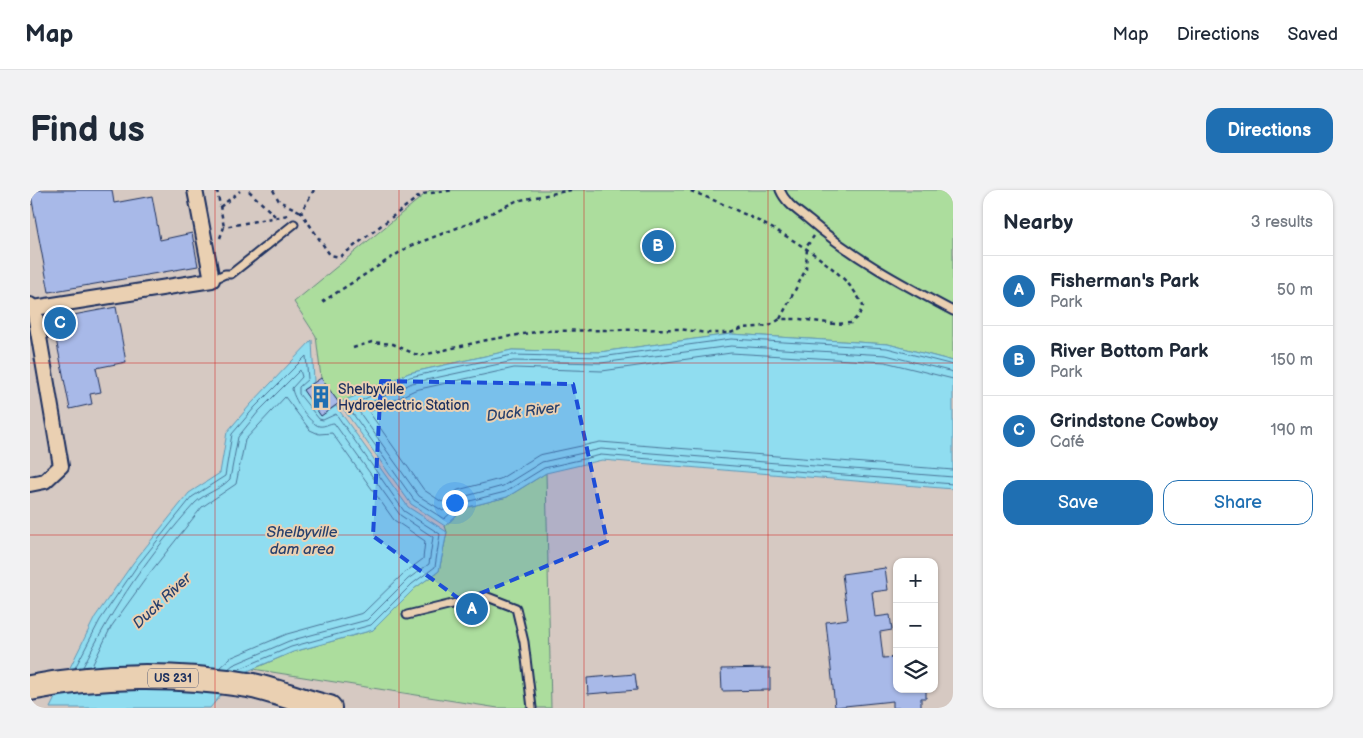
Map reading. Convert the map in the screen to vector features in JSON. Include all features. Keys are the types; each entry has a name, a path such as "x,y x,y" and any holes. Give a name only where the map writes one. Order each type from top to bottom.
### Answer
{"highway":[{"name":"US 231","path":"30,688 58,683 118,678 181,678 249,686 321,706"}],"street":[{"path":"30,484 45,481 60,466 32,307 212,280 195,190"}],"lane":[{"path":"780,190 784,200 819,229 883,274 953,310"},
{"path":"212,280 224,274 231,274 294,224"},
{"path":"407,614 485,596 516,608 524,642 532,708"}],"path":[{"path":"216,190 224,227 220,237 221,245"},
{"path":"220,207 240,190 246,193 249,190 276,217"},
{"path":"273,190 279,201 301,212 330,255 340,257 422,194 454,190"},
{"path":"224,227 301,212 314,190"},
{"path":"322,302 408,248 475,221 516,201 571,190"},
{"path":"353,348 372,342 393,344 419,356 487,340 542,331 680,329 706,334 730,333 743,328 769,326 780,319 800,318 835,324 851,323 859,315 863,306 854,289 807,250 732,209 688,190"},
{"path":"780,319 806,269 807,250 819,229"}],"highlighted area":[{"path":"381,381 573,384 607,541 462,601 373,536"}],"green space":[{"path":"430,190 953,190 953,361 888,344 731,334 600,352 512,350 409,373 339,403 321,378 316,336 294,302"},
{"path":"546,473 551,708 498,708 253,669 293,652 373,630 415,588 439,571 447,532 445,526 464,508 507,497"}],"water":[{"name":"Duck River","path":"731,334 888,344 953,361 953,489 602,460 546,473 507,497 464,508 445,526 411,504 339,403 409,373 512,350 600,352"},
{"name":"Shelbyville dam area","path":"312,340 314,382 303,390 321,416 336,406 408,507 447,532 439,571 415,588 373,630 293,652 238,675 210,708 50,708 95,617 133,563 189,493 220,473 227,432"}],"building":[{"path":"30,190 112,190 114,203 152,196 160,240 192,233 198,266 49,292"},
{"path":"116,307 126,362 96,368 101,392 90,394 92,404 70,409 52,319"},
{"name":"Shelbyville Hydroelectric Station","path":"321,378 339,403 321,416 303,390"},
{"path":"885,568 888,590 872,592 875,617 890,615 892,630 880,632 883,658 893,657 893,693 926,693 926,698 921,698 921,708 893,708 893,701 835,707 826,622 848,619 842,574"},
{"path":"770,668 770,690 722,691 721,669"},
{"path":"635,674 637,690 588,694 587,678"}],"place":[{"name":"River Bottom Park","path":"658,246"},
{"name":"Grindstone Cowboy","path":"60,323"},
{"name":"Shelbyville Hydroelectric Station","path":"321,397"},
{"name":"Fisherman's Park","path":"472,609"}]}
